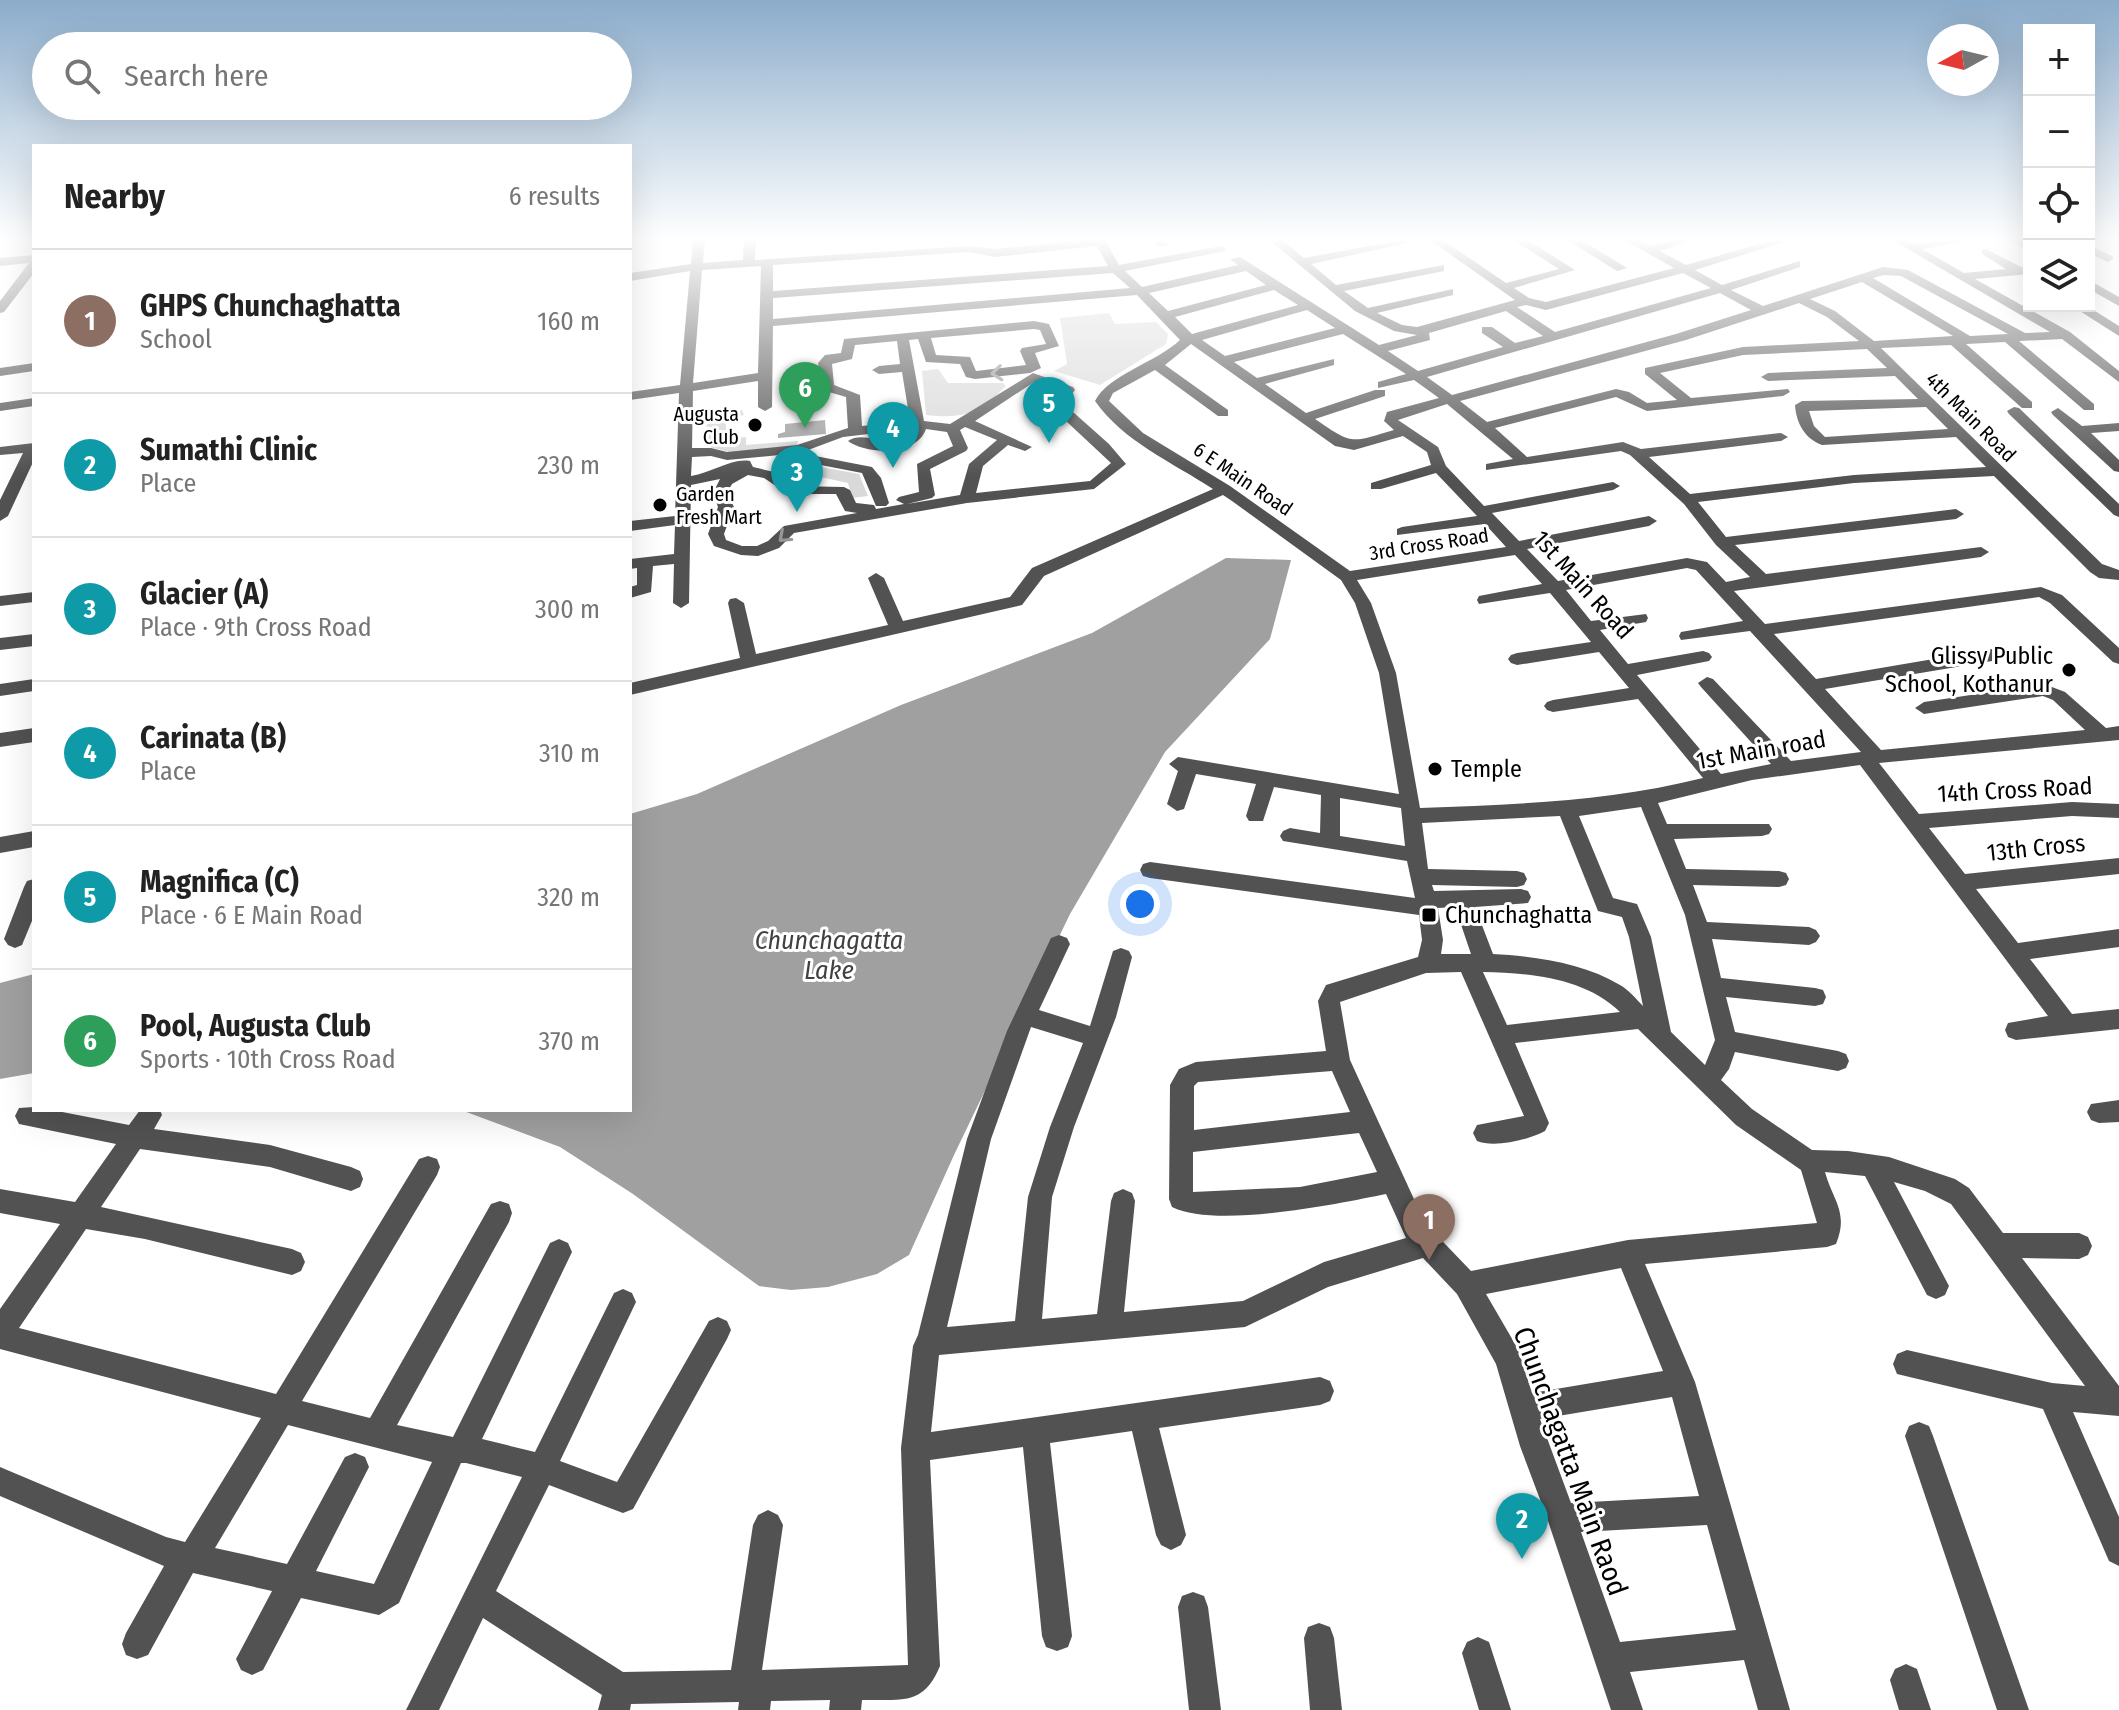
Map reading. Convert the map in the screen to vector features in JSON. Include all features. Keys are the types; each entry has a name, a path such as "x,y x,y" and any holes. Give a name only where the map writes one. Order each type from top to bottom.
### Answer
{"street":[{"path":"681,603 681,520 692,318"},
{"path":"765,407 769,318"},
{"path":"769,323 829,318"},
{"path":"1169,318 1189,339 1347,446 1405,431"},
{"name":"6 E Main Road","path":"1266,318 1189,339 1155,364 1107,391 1102,401 1107,412 1126,428 1225,489 1347,577 1361,595 1391,693 1413,809"},
{"path":"1322,318 1377,350 1487,426 1523,461"},
{"path":"1377,318 1426,336 1377,350"},
{"path":"1418,331 1465,318"},
{"path":"1525,318 1552,336"},
{"path":"1303,418 1416,376 1617,318"},
{"path":"1449,400 1741,318"},
{"name":"4th Main Road","path":"1836,318 1869,343 1997,471 2112,574"},
{"path":"1926,318 1960,340 2119,512"},
{"path":"1987,318 2023,337"},
{"path":"2036,318 2065,335 2119,378"},
{"path":"2097,318 2119,332"},
{"path":"855,436 853,395 827,387 826,359 847,356 848,344 853,340 923,334 1041,325 1045,327 1053,346 1027,351 1034,368 975,375 971,374 965,360 931,359 923,334"},
{"path":"1222,361 1342,330"},
{"path":"1487,330 1513,348"},
{"path":"1688,402 1650,371 1743,351 2065,335"},
{"path":"902,336 924,427"},
{"path":"2008,338 2089,407"},
{"path":"1254,383 1329,362"},
{"path":"1155,364 1223,413"},
{"path":"0,372 32,367"},
{"path":"879,370 908,367"},
{"path":"1898,372 1768,377 1802,405 1928,403"},
{"path":"632,396 764,376"},
{"path":"736,464 720,493 726,507 716,534 720,543 738,551 761,551 775,546 789,529 967,498 1094,485 1119,464 1103,442 1082,429 1070,414 1058,407 1056,404 1068,390 1039,377 1033,377 958,425"},
{"path":"1487,426 1620,393 1642,407 1783,392"},
{"name":"1st Main Road","path":"1449,400 1392,415 1391,421 1433,450 1439,467 1553,586 1718,783"},
{"path":"0,407 32,402"},
{"path":"1802,405 1802,416 1813,435 1822,441 1959,433"},
{"path":"2058,412 2116,463"},
{"path":"686,453 702,451 769,475 788,490 839,490 845,493 850,508 858,509 927,495 922,467 961,448 958,425"},
{"path":"805,458 855,436 958,425 1025,447"},
{"path":"2079,430 2119,427"},
{"path":"683,482 711,478 736,464 800,449 840,433 855,436"},
{"path":"1638,454 1781,437"},
{"path":"967,498 976,464 1007,439"},
{"path":"1491,467 1623,446 1638,454 1689,501 1722,542 1762,580"},
{"path":"0,451 32,447"},
{"path":"0,516 32,449"},
{"path":"736,464 805,458 867,470 874,478 881,503"},
{"path":"1376,486 1439,467"},
{"path":"1689,501 1698,496 1854,479 1997,471"},
{"path":"1402,532 1613,486"},
{"path":"12,491 32,487"},
{"path":"632,689 1016,601 1023,595 1026,583 1038,572 1225,489"},
{"path":"1722,542 1956,514"},
{"path":"632,526 681,520"},
{"name":"3rd Cross Road","path":"1347,577 1649,521"},
{"path":"1722,588 1762,580 1981,552"},
{"path":"632,593 643,590 646,585 638,563 681,558"},
{"path":"1485,600 1695,563 1722,588 1871,758 1913,822 2061,1018"},
{"path":"876,578 898,628"},
{"path":"1687,636 2041,592 2056,599 2119,658"},
{"path":"0,601 32,597"},
{"path":"736,603 749,662"},
{"path":"1588,627 1640,618"},
{"path":"0,644 32,640"},
{"path":"1517,659 1604,646"},
{"path":"1810,686 2004,653"},
{"path":"1624,671 1703,657"},
{"path":"1707,683 1787,769"},
{"path":"0,690 32,685"},
{"path":"1924,708 2044,690 2059,696 2110,734"},
{"path":"1553,706 1642,692"},
{"name":"1st Main road","path":"1177,804 1184,765 1331,789 1413,809 1567,809 1647,799 1752,773 2110,734"},
{"path":"0,740 32,735"},
{"path":"1256,816 1267,778"},
{"path":"1330,842 1331,789"},
{"path":"1647,799 1698,930 1726,1040 1721,1062 1707,1081"},
{"path":"1413,809 1432,936 1430,957 1426,964"},
{"path":"1567,809 1605,905 1630,910 1640,937 1652,1026"},
{"name":"14th Cross Road","path":"1913,822 2072,809 2119,811"},
{"path":"1661,832 1762,829"},
{"path":"1150,870 1422,885 1519,888 1462,898 1422,885 1330,842 1290,836"},
{"path":"0,845 32,839"},
{"name":"13th Cross","path":"1959,883 2119,866"},
{"path":"1679,877 1779,879"},
{"path":"15,939 32,892"},
{"path":"1462,898 1476,962 1501,1035 1537,1123 1485,1133"},
{"path":"1698,930 1809,936"},
{"path":"2011,953 2119,938"},
{"path":"477,1597 616,1699 752,1694 847,1697 911,1683 920,1676 924,1666 915,1448 924,1353 930,1342 979,1139 998,1080 1059,944"},
{"path":"1027,1334 1040,1197 1062,1127 1097,1038 1121,957"},
{"path":"1426,964 1508,963 1591,980 1614,992 1744,1117 1811,1163 1830,1219 1831,1229 1827,1235 1628,1253 1466,1285"},
{"name":"Chunchagatta Main Raod","path":"1426,964 1334,992 1329,1001 1339,1060 1416,1232 1466,1285 1494,1329 1508,1359 1627,1710"},
{"path":"1712,986 1815,997"},
{"path":"1025,1015 1097,1038"},
{"path":"2016,1030 2061,1018 2119,1019"},
{"path":"1501,1035 1652,1026"},
{"path":"1726,1040 1838,1061"},
{"path":"1339,1060 1196,1072 1187,1076 1182,1085 1181,1199 1191,1204 1300,1199 1392,1181"},
{"path":"150,1115 0,1334 376,1435 542,1468 623,1499 718,1330"},
{"path":"27,1116 135,1137 270,1156 351,1179"},
{"path":"1182,1142 1365,1121"},
{"path":"1811,1163 1823,1160 1873,1166 1950,1189 1960,1196 2116,1402"},
{"path":"1873,1166 1936,1286"},
{"path":"137,1644 283,1411 428,1167"},
{"path":"0,1201 145,1227 292,1262"},
{"path":"1109,1326 1123,1201"},
{"path":"376,1435 500,1213"},
{"path":"930,1342 1245,1314 1324,1275 1427,1244"},
{"path":"1996,1245 2079,1246"},
{"path":"0,1481 165,1552 379,1600 383,1598 559,1252"},
{"path":"1628,1253 1681,1382 1774,1710"},
{"path":"422,1710 623,1302"},
{"path":"1907,1364 2052,1397 2116,1402"},
{"path":"1523,1408 1681,1382"},
{"path":"915,1448 1320,1391"},
{"path":"2052,1397 2119,1551"},
{"path":"1142,1415 1171,1535"},
{"path":"1035,1431 1057,1636"},
{"path":"1919,1436 2013,1710"},
{"path":"252,1659 355,1467"},
{"path":"1562,1518 1718,1510"},
{"path":"752,1694 768,1525"},
{"path":"1193,1607 1205,1710"},
{"path":"1319,1638 1326,1710"},
{"path":"1610,1659 1754,1643"},
{"path":"1478,1653 1495,1710"},
{"path":"1906,1680 1915,1710"}],"shaded area":[{"path":"1060,318 1112,318 1115,324 1156,322 1168,334 1166,344 1100,385 1054,371 1067,364"},
{"path":"938,369 948,383 1003,383 1006,386 987,403 970,412 951,416 926,415 922,371"},
{"path":"742,410 744,415 726,419 726,432 734,431 734,438 746,437 746,445 798,441 796,448 733,453 706,446 707,417"},
{"path":"805,464 859,474 868,496 852,498 848,483 784,469"}],"water":[{"path":"825,420 826,434 778,438 778,434 785,432 785,424"},
{"name":"Chunchagatta Lake","path":"1226,558 1291,560 1270,639 1165,752 1070,914 909,1255 877,1274 828,1287 791,1290 759,1286 633,1194 560,1147 466,1112 632,1112 632,813 697,794 901,705 1092,633"},
{"path":"32,975 32,1073 0,1079 0,983"}],"place":[{"name":"Augusta Club","path":"755,425"},
{"name":"Pool, Augusta Club","path":"805,428"},
{"name":"Magnifica (C)","path":"1049,443"},
{"name":"Carinata (B)","path":"893,468"},
{"name":"Garden Fresh Mart","path":"660,505"},
{"name":"Glacier (A)","path":"797,512"},
{"name":"Glissy Public School, Kothanur","path":"2069,670"},
{"name":"Temple","path":"1435,769"},
{"name":"Chunchaghatta","path":"1429,915"},
{"name":"GHPS Chunchaghatta","path":"1429,1260"},
{"name":"Sumathi Clinic","path":"1522,1559"}]}
